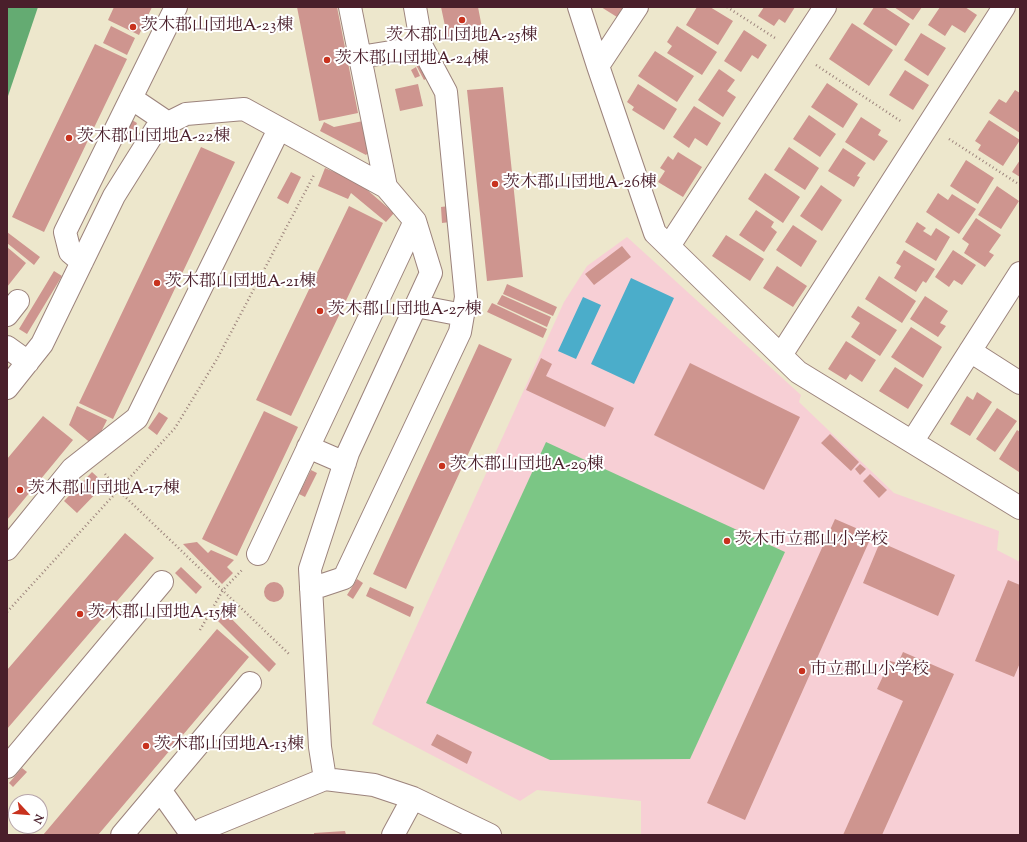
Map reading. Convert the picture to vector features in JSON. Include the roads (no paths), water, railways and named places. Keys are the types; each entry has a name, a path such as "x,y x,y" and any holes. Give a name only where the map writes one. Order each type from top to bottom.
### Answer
{"street":[{"path":"82,262 70,252 65,232 176,7"},
{"path":"350,7 386,187"},
{"path":"311,589 344,578 460,332 466,297 446,92 422,47 415,7"},
{"path":"580,7 598,66 655,233 798,372 1020,508"},
{"path":"598,66 637,7"},
{"path":"669,246 825,7"},
{"path":"781,355 1004,7"},
{"path":"360,57 422,47"},
{"path":"131,98 168,123"},
{"path":"7,388 42,344 114,196 152,135 156,129 186,114 244,109 386,187 415,221 431,273 345,463 310,569 320,747 325,779"},
{"path":"7,549 72,469 137,418 279,129"},
{"path":"258,554 415,221"},
{"path":"912,442 1020,274"},
{"path":"416,306 463,315"},
{"path":"7,347 28,362"},
{"path":"970,351 1020,383"},
{"path":"308,447 345,463"},
{"path":"7,767 162,582"},
{"path":"122,835 250,683"},
{"path":"196,835 204,829 325,779 374,785 412,798 490,835"},
{"path":"160,790 192,835"},
{"path":"393,835 412,798"}],"water":[{"path":"631,278 674,298 634,384 591,364"},
{"path":"583,297 601,305 576,359 558,351"}],"place":[{"name":"茨木郡山団地A-25棟","path":"462,20"},
{"name":"茨木郡山団地A-23棟","path":"133,27"},
{"name":"茨木郡山団地A-24棟","path":"327,60"},
{"name":"茨木郡山団地A-22棟","path":"69,138"},
{"name":"茨木郡山団地A-26棟","path":"495,184"},
{"name":"茨木郡山団地A-21棟","path":"157,283"},
{"name":"茨木郡山団地A-27棟","path":"320,311"},
{"name":"茨木郡山団地A-29棟","path":"442,466"},
{"name":"茨木郡山団地A-17棟","path":"20,490"},
{"name":"茨木市立郡山小学校","path":"727,541"},
{"name":"茨木郡山団地A-15棟","path":"80,614"},
{"name":"市立郡山小学校","path":"802,671"},
{"name":"茨木郡山団地A-13棟","path":"146,746"}]}
